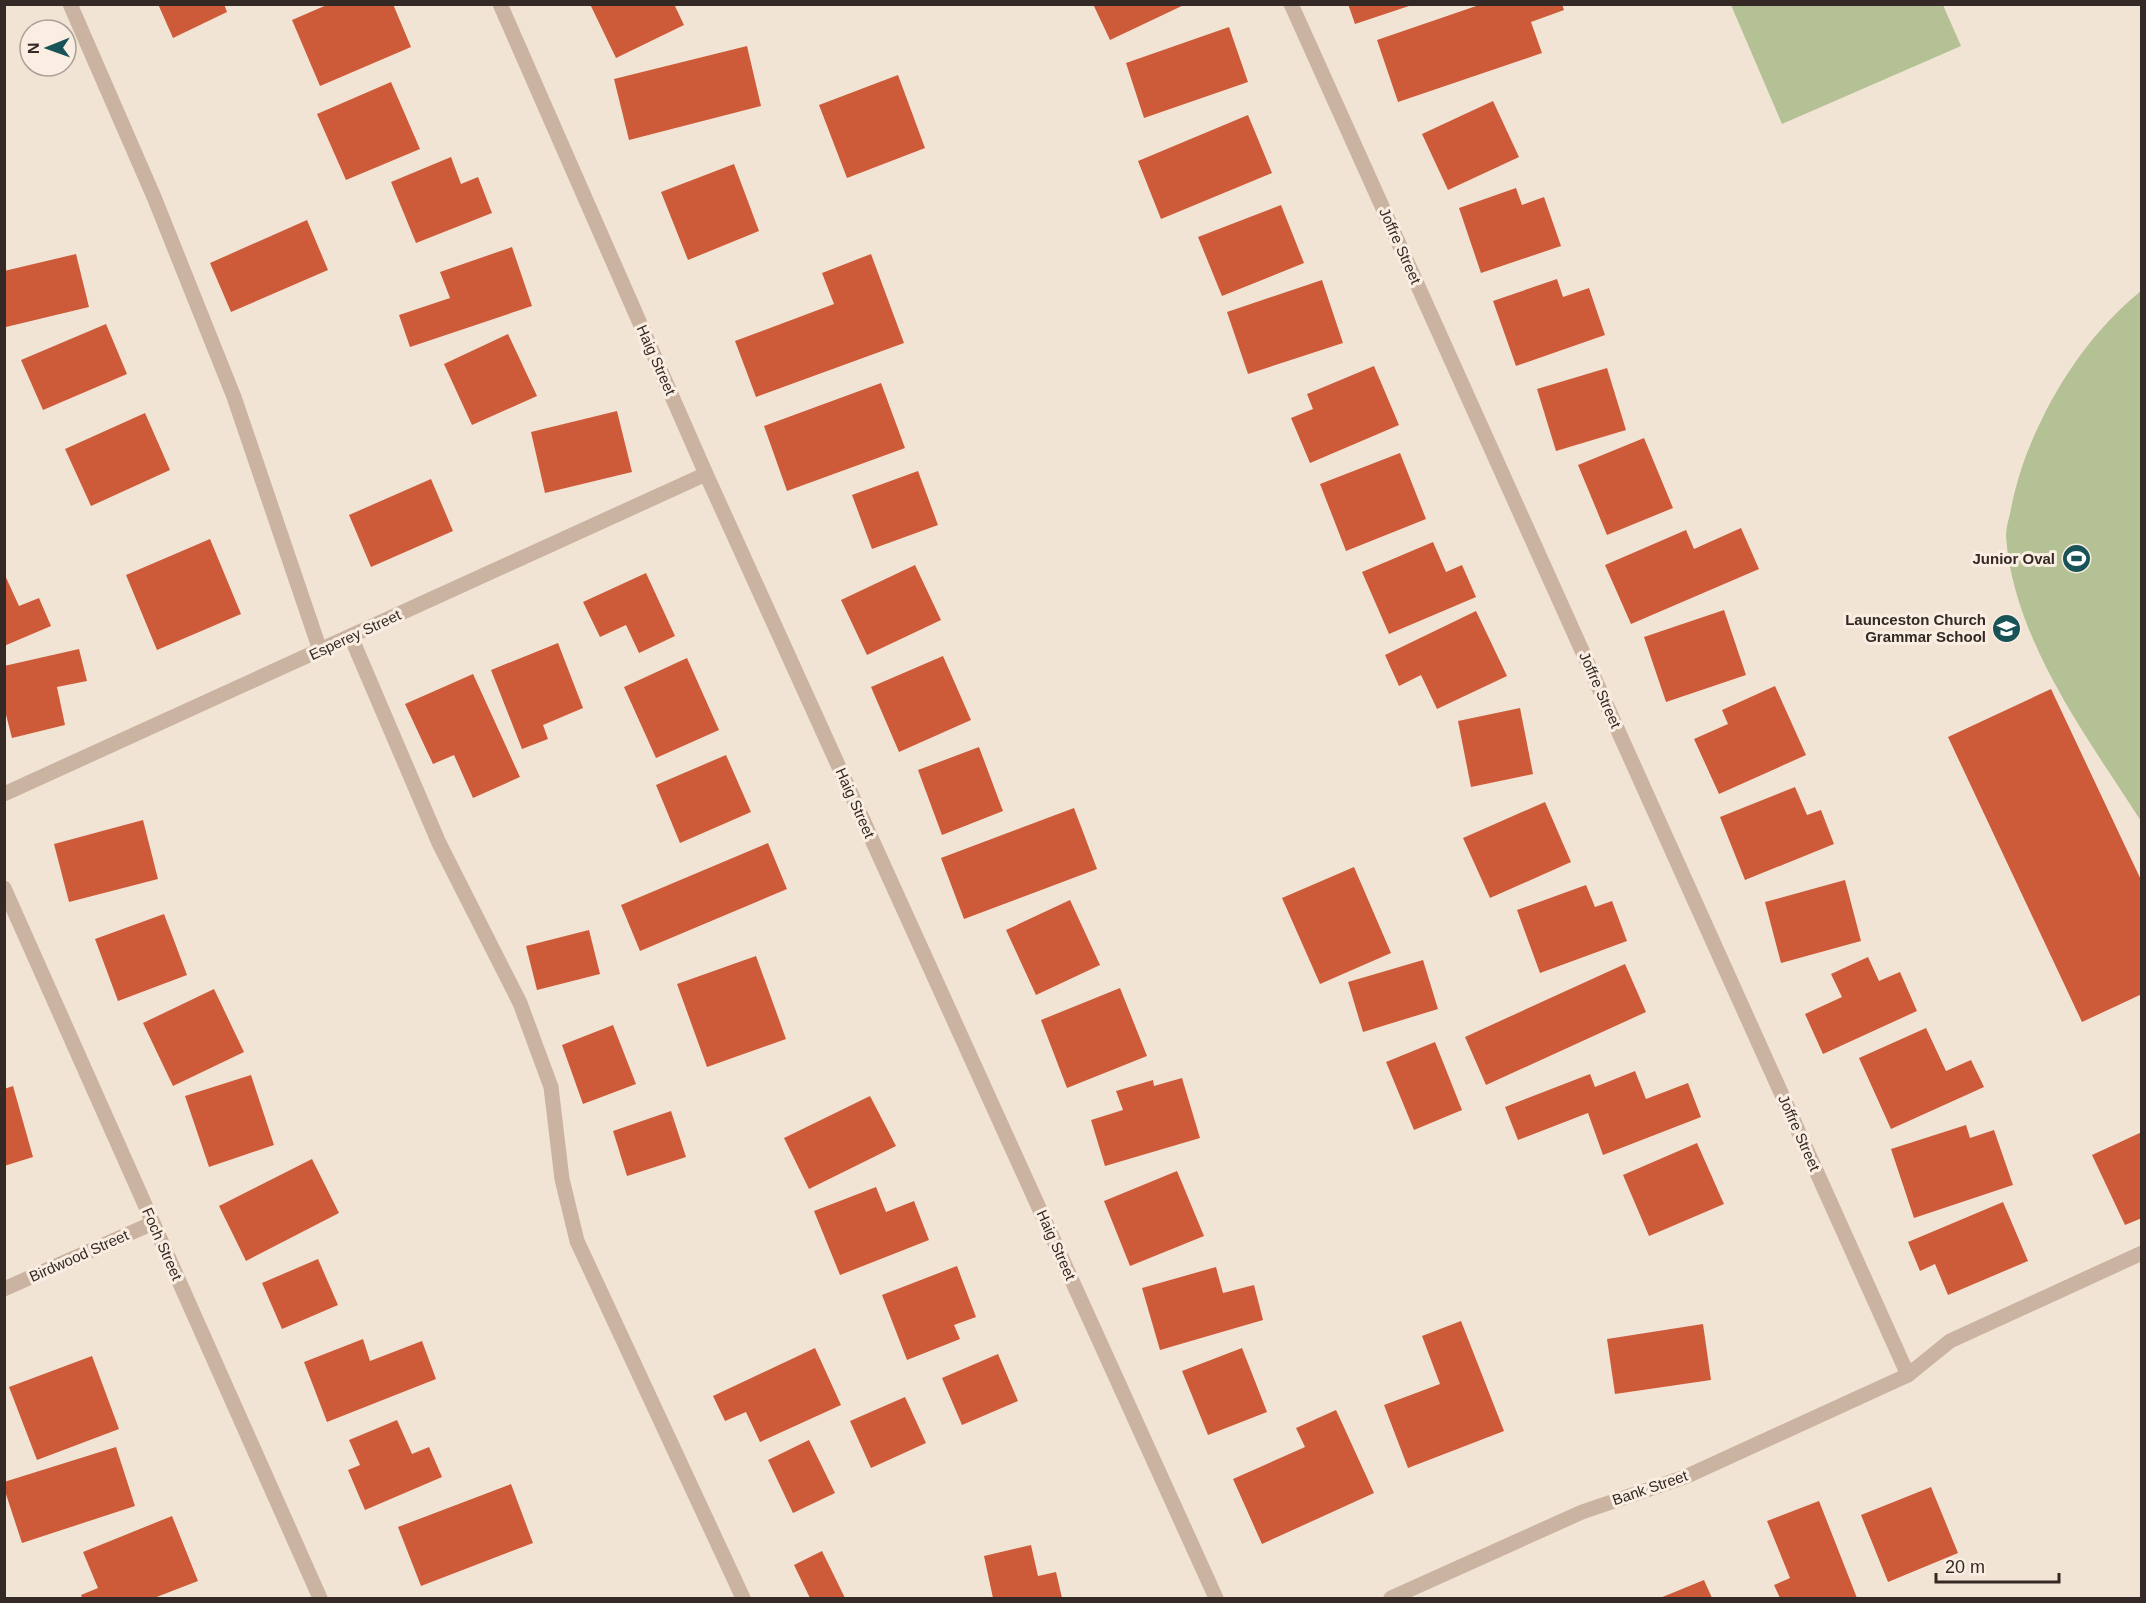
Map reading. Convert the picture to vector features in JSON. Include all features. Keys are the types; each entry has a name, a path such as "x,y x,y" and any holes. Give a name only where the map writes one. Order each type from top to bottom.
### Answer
{"street":[{"path":"70,4 154,197 234,397 321,650"},
{"name":"Haig Street","path":"500,4 706,474 1216,1599"},
{"name":"Joffre Street","path":"1291,4 1908,1375"},
{"name":"Esperey Street","path":"4,794 706,474"},
{"path":"351,637 439,843 520,1003 551,1088 562,1179 577,1241 743,1599"},
{"name":"Foch Street","path":"4,888 320,1599"},
{"name":"Birdwood Street","path":"4,1289 153,1222"},
{"name":"Bank Street","path":"1391,1599 1582,1512 1685,1477 1908,1375 1950,1341 2142,1253"}],"green space":[{"path":"1731,5 1943,5 1961,46 1782,124"},
{"name":"Junior Oval","path":"2141,291 2141,821 2076,721 2038,649 2022,612 2012,574 2006,536 2015,489 2023,465 2051,401 2085,349 2111,318"}],"building":[{"path":"158,4 224,4 227,12 173,38"},
{"path":"329,4 393,4 411,47 320,86 292,20"},
{"path":"590,4 674,4 684,25 616,58"},
{"path":"1093,4 1186,4 1110,40"},
{"path":"1348,4 1412,4 1412,5 1355,24"},
{"path":"1482,4 1562,4 1564,10 1531,22 1542,53 1398,102 1377,40"},
{"path":"1229,27 1248,82 1144,118 1126,63"},
{"path":"747,46 761,106 629,140 614,79"},
{"path":"898,75 925,148 847,178 819,105"},
{"path":"391,82 420,149 346,180 317,114"},
{"path":"1493,101 1519,157 1448,190 1422,134"},
{"path":"1248,115 1272,173 1161,219 1138,161"},
{"path":"451,157 461,184 478,177 492,213 416,243 391,182"},
{"path":"734,164 759,231 688,260 661,192"},
{"path":"1516,188 1522,205 1544,197 1561,246 1481,273 1459,208"},
{"path":"1281,205 1304,263 1222,296 1198,237"},
{"path":"307,220 328,270 231,312 210,263"},
{"path":"512,247 532,306 410,347 399,315 450,298 440,272"},
{"path":"76,254 89,307 6,327 4,271"},
{"path":"871,254 904,343 756,397 735,341 834,304 822,273"},
{"path":"1557,279 1563,297 1589,288 1605,335 1516,366 1493,301"},
{"path":"1322,280 1343,343 1248,374 1227,312"},
{"path":"106,324 127,374 43,410 21,360"},
{"path":"508,334 537,396 472,425 444,364"},
{"path":"1374,366 1399,425 1310,463 1291,418 1313,409 1307,394"},
{"path":"1607,368 1626,430 1556,451 1537,389"},
{"path":"881,383 905,448 787,491 764,426"},
{"path":"617,411 632,472 545,493 531,432"},
{"path":"145,413 170,470 91,506 65,449"},
{"path":"1644,438 1673,508 1607,535 1578,465"},
{"path":"1400,453 1426,519 1346,551 1320,484"},
{"path":"918,471 938,525 872,549 852,495"},
{"path":"431,479 453,531 371,567 349,515"},
{"path":"1741,528 1759,569 1631,624 1605,565 1686,530 1694,549"},
{"path":"210,539 241,614 157,650 126,575"},
{"path":"1433,542 1446,572 1462,565 1476,597 1389,634 1362,572"},
{"path":"915,565 941,620 867,655 841,600"},
{"path":"4,573 19,606 39,598 51,626 4,646"},
{"path":"646,573 675,636 639,653 626,625 600,637 583,602"},
{"path":"1724,610 1746,675 1666,702 1644,637"},
{"path":"1476,611 1507,676 1437,709 1421,675 1399,686 1385,655"},
{"path":"558,643 583,708 543,725 548,739 522,749 491,670"},
{"path":"79,649 87,681 57,687 65,725 12,738 4,707 4,666"},
{"path":"943,656 971,720 899,752 871,687"},
{"path":"687,658 719,730 656,758 624,687"},
{"path":"473,674 520,777 473,798 454,755 433,764 405,704"},
{"path":"1775,686 1806,755 1719,794 1694,739 1728,724 1722,710"},
{"path":"2051,689 2142,882 2142,994 2082,1022 1948,737"},
{"path":"1520,708 1533,774 1471,787 1458,721"},
{"path":"979,747 1003,811 942,835 918,770"},
{"path":"726,755 751,812 680,843 656,785"},
{"path":"1795,787 1807,815 1821,810 1834,844 1745,880 1720,817"},
{"path":"1545,802 1571,862 1490,898 1463,838"},
{"path":"1074,808 1097,869 964,919 941,858"},
{"path":"143,820 158,879 69,902 54,844"},
{"path":"768,843 787,889 640,951 621,905"},
{"path":"1354,867 1391,953 1320,984 1282,898"},
{"path":"1845,880 1861,941 1781,963 1765,902"},
{"path":"1586,885 1595,907 1612,901 1627,941 1540,973 1517,910"},
{"path":"1070,900 1100,965 1036,995 1006,930"},
{"path":"164,914 187,975 118,1001 95,939"},
{"path":"589,930 600,974 537,990 526,946"},
{"path":"756,956 786,1039 707,1067 677,984"},
{"path":"1868,957 1879,981 1900,972 1917,1011 1823,1054 1805,1014 1842,997 1831,974"},
{"path":"1423,960 1438,1009 1363,1032 1348,982"},
{"path":"1625,964 1646,1012 1486,1085 1465,1037"},
{"path":"1120,988 1147,1056 1067,1088 1041,1020"},
{"path":"214,989 244,1052 173,1086 143,1023"},
{"path":"613,1025 636,1084 583,1104 562,1045"},
{"path":"1926,1028 1946,1071 1971,1060 1984,1087 1891,1129 1859,1058"},
{"path":"1435,1042 1462,1110 1414,1130 1386,1062"},
{"path":"1635,1071 1646,1099 1688,1083 1701,1117 1603,1155 1588,1113 1518,1140 1505,1107 1590,1074 1595,1087"},
{"path":"251,1075 274,1145 209,1167 185,1096"},
{"path":"1182,1078 1200,1138 1105,1166 1091,1120 1123,1110 1116,1091 1153,1080 1154,1086"},
{"path":"13,1086 33,1157 4,1166 4,1089"},
{"path":"870,1096 896,1146 809,1189 784,1138"},
{"path":"671,1111 686,1157 627,1176 613,1131"},
{"path":"1966,1125 1970,1138 1994,1130 2013,1185 1914,1218 1891,1149"},
{"path":"2142,1132 2142,1218 2125,1225 2092,1155"},
{"path":"1697,1143 1724,1204 1649,1236 1623,1175"},
{"path":"312,1159 339,1213 246,1261 219,1206"},
{"path":"1177,1171 1204,1236 1130,1266 1104,1201"},
{"path":"876,1187 886,1212 914,1201 929,1240 840,1275 814,1211"},
{"path":"2003,1202 2028,1261 1948,1295 1935,1264 1920,1271 1908,1242"},
{"path":"318,1259 338,1305 282,1329 262,1283"},
{"path":"957,1266 976,1317 954,1325 960,1339 907,1360 882,1295"},
{"path":"1216,1267 1223,1293 1254,1285 1263,1320 1160,1350 1142,1288"},
{"path":"1461,1321 1504,1431 1408,1468 1384,1405 1440,1384 1422,1336"},
{"path":"1703,1324 1711,1380 1615,1394 1607,1339"},
{"path":"363,1339 370,1361 422,1341 436,1379 327,1422 304,1362"},
{"path":"815,1348 841,1405 760,1442 746,1412 725,1421 713,1396"},
{"path":"1242,1348 1267,1412 1208,1435 1182,1371"},
{"path":"998,1354 1018,1401 962,1425 942,1378"},
{"path":"92,1356 119,1429 37,1460 9,1387"},
{"path":"905,1397 926,1443 871,1468 850,1421"},
{"path":"1336,1410 1374,1493 1262,1544 1233,1479 1305,1447 1296,1428"},
{"path":"397,1420 412,1454 429,1447 442,1477 365,1510 348,1470 360,1465 349,1440"},
{"path":"809,1440 835,1493 793,1513 768,1460"},
{"path":"116,1447 135,1506 22,1543 4,1482"},
{"path":"511,1484 533,1543 421,1586 398,1527"},
{"path":"1931,1487 1958,1553 1888,1582 1861,1515"},
{"path":"1819,1501 1857,1598 1780,1598 1774,1585 1790,1578 1767,1521"},
{"path":"172,1516 198,1581 154,1598 82,1598 81,1595 98,1588 83,1552"},
{"path":"1031,1545 1038,1576 1056,1572 1062,1598 993,1598 984,1556"},
{"path":"822,1551 845,1598 810,1598 794,1565"},
{"path":"1704,1580 1712,1598 1660,1598"}],"place":[{"name":"Junior Oval","path":"2076,559"},
{"name":"Launceston Church Grammar School","path":"2007,629"}]}
